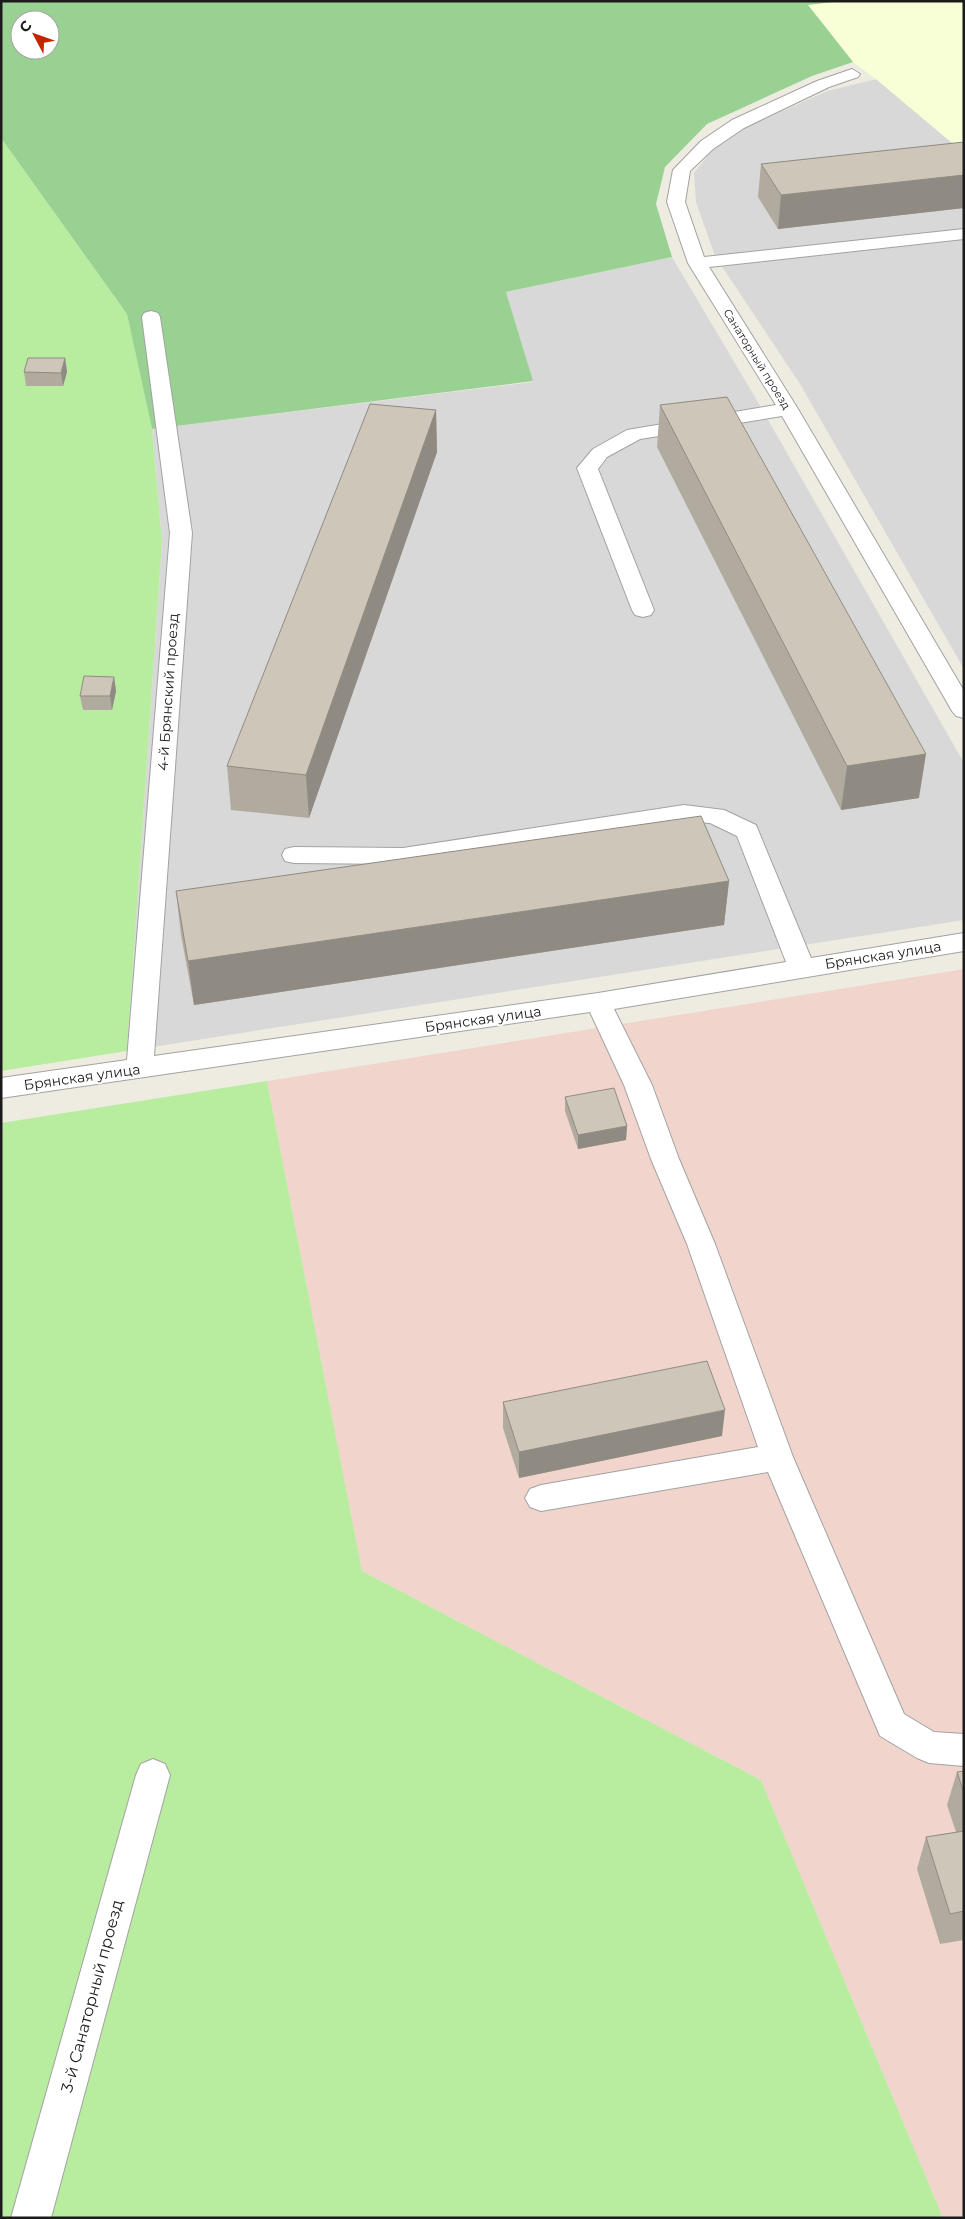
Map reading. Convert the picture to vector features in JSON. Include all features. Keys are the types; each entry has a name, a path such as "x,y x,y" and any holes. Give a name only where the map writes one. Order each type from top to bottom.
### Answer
{"street":[{"name":"Санаторный проезд","path":"852,74 823,84 738,124 707,145 682,170 676,202 697,264 788,409 964,712"},
{"path":"697,264 964,234"},
{"name":"4-й Брянский проезд","path":"140,1069 180,533 151,317"},
{"path":"643,610 587,468 600,453 634,434 788,409"},
{"path":"294,855 403,856 684,813 715,816 747,831 802,969"},
{"name":"Брянская улица","path":"1,1088 598,1002 964,942"},
{"path":"598,1002 638,1085 665,1158 701,1244 777,1457 892,1725 929,1748 964,1750"},
{"path":"541,1498 777,1457"},
{"name":"3-й Санаторный проезд","path":"31,2218 153,1775"}],"shaded area":[{"path":"841,1 964,1 964,153 853,62 807,4"},
{"path":"877,79 964,153 964,669 800,384 715,256 696,202 694,173 713,149 743,129 827,91"},
{"path":"672,257 755,397 964,763 964,920 127,1051 162,541 152,429 533,382 506,292"},
{"path":"964,969 964,2218 943,2218 761,1780 362,1571 267,1081"}],"green space":[{"path":"1,1 841,1 808,5 853,62 812,76 707,124 665,167 656,204 672,257 506,292 533,381 152,429 127,314 1,138"},
{"path":"1,138 127,314 152,429 162,541 127,1051 1,1071"},
{"path":"267,1081 362,1571 761,1780 943,2218 1,2218 1,1123"}],"building":[{"path":"964,142 964,175 781,195 761,164"},
{"path":"28,358 65,358 61,373 24,372"},
{"path":"727,397 926,754 847,766 660,405"},
{"path":"370,404 436,410 306,775 227,766"},
{"path":"84,676 114,677 110,696 80,696"},
{"path":"701,816 729,881 188,961 176,891"},
{"path":"614,1088 627,1126 578,1135 565,1097"},
{"path":"707,1361 725,1410 519,1452 503,1402"},
{"path":"964,1771 964,1793 957,1772"},
{"path":"964,1831 964,1911 950,1914 926,1837"}]}
